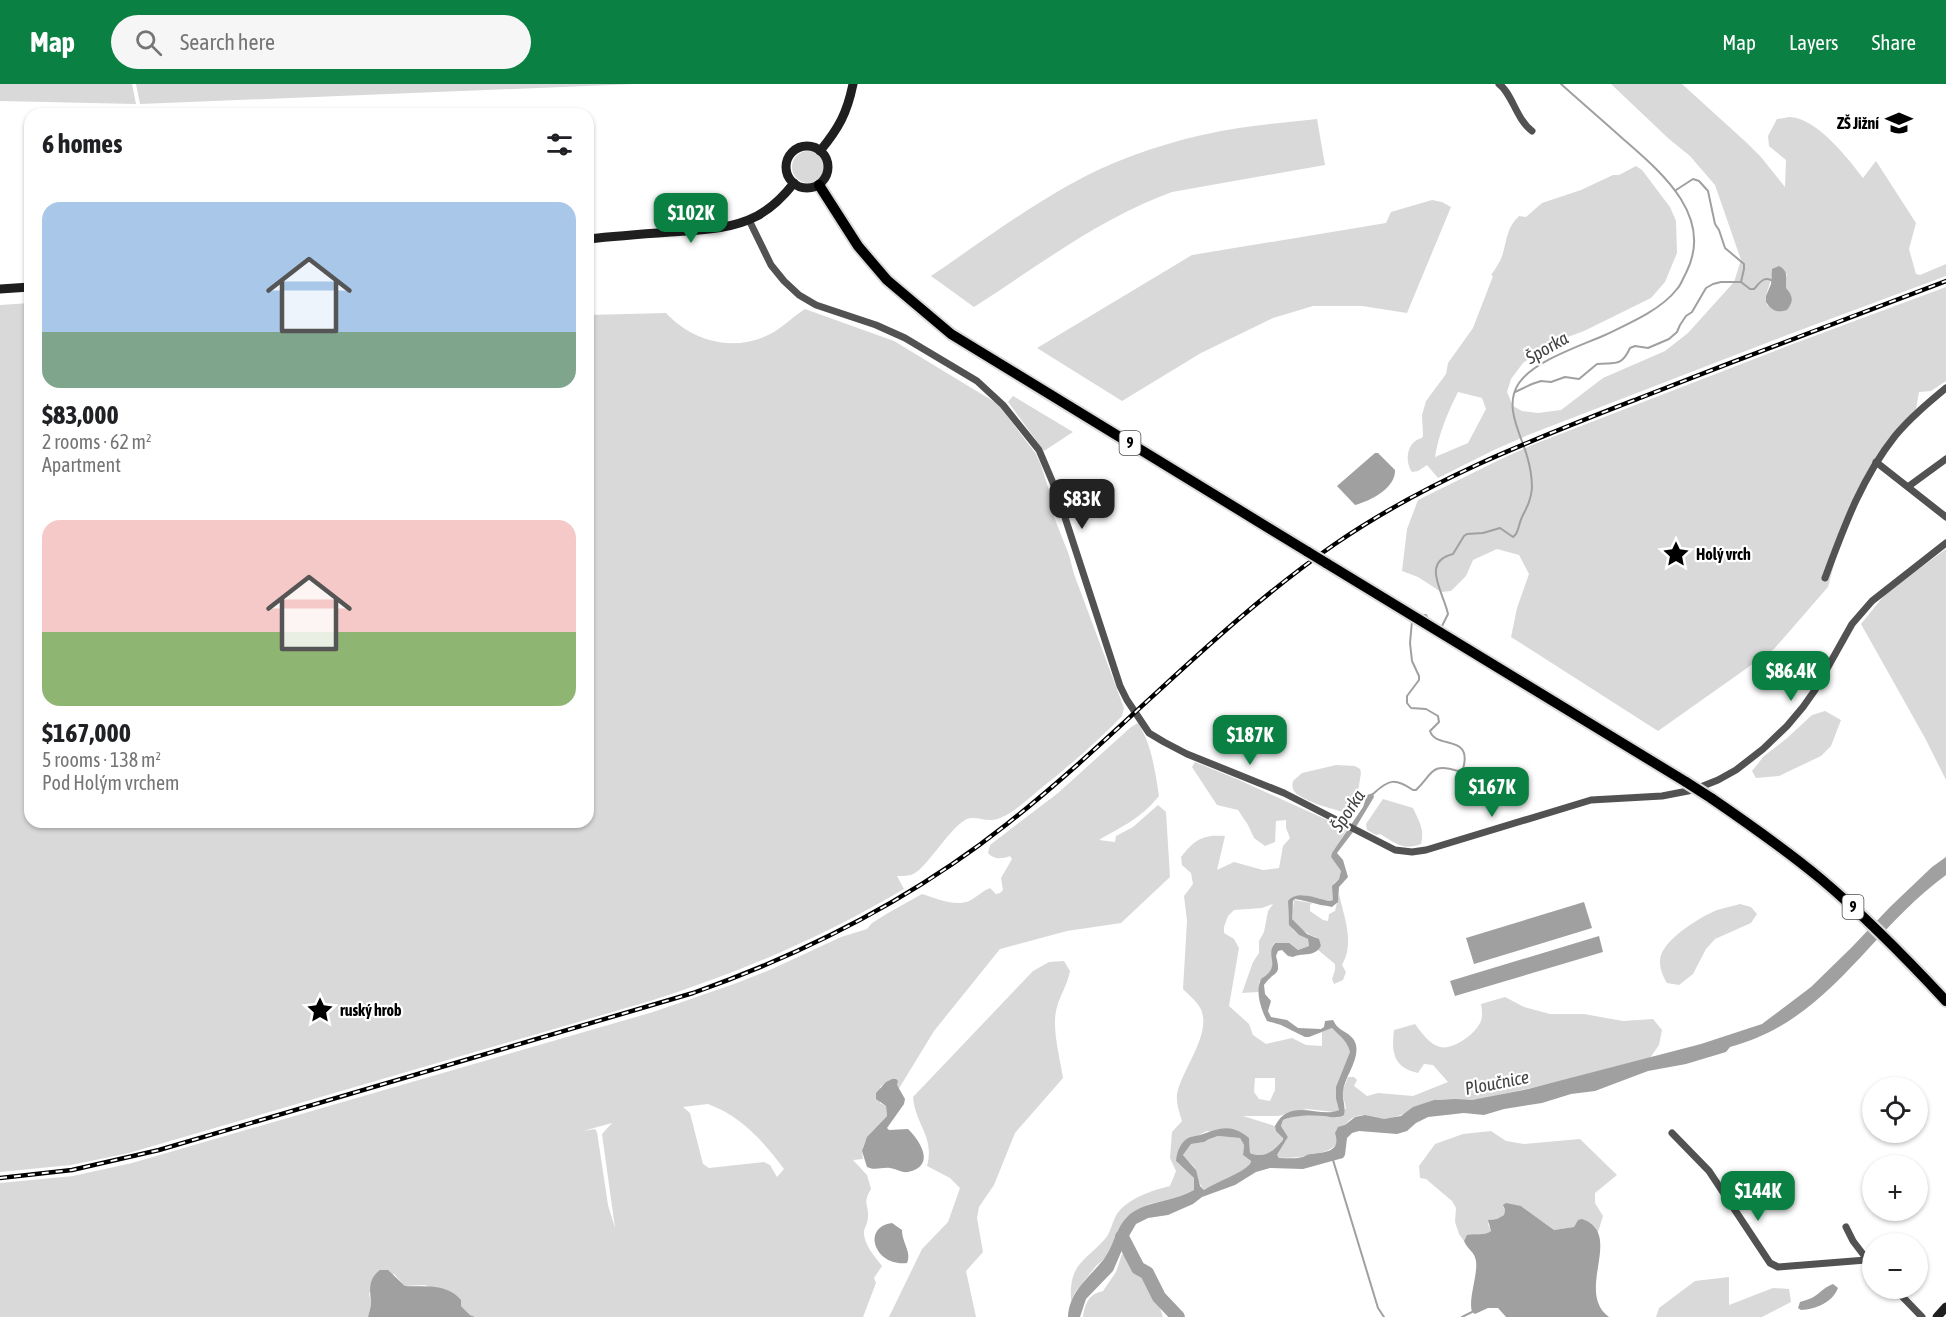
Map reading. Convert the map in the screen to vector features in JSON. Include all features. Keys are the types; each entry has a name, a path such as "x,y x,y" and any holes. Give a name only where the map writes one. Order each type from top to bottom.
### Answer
{"main road":[{"path":"820,151 842,121 848,108 853,84"},
{"path":"806,147 820,151 827,162 828,170 824,180 806,188 794,183 787,168 788,160 793,153 806,147"},
{"path":"594,239 711,229 732,225 749,220 772,206 794,183"},
{"name":"9","path":"819,184 858,246 887,280 951,334 1492,663 1750,824 1845,900 1892,944 1946,1001"},
{"path":"0,289 24,287"},
{"path":"1936,1317 1946,1308"}],"street":[{"path":"1499,84 1505,88 1525,126 1532,131"},
{"path":"749,220 771,264 799,295 816,305 861,319 898,335 977,381 1003,405 1039,450 1056,490 1120,686 1149,732 1187,754 1284,793 1395,850 1412,852 1426,850 1591,800 1682,793 1705,786 1736,770 1787,726 1803,707 1852,624 1872,601 1946,543"},
{"path":"1825,578 1851,509 1876,462 1918,411 1946,388"},
{"path":"1909,486 1946,459"},
{"path":"1876,462 1946,517"},
{"path":"1672,1133 1709,1171 1770,1263 1778,1267 1862,1260"},
{"path":"1846,1227 1862,1253"},
{"path":"1905,1299 1922,1317"}],"shaded area":[{"path":"0,84 132,84 136,104 0,101"},
{"path":"136,84 635,84 140,104"},
{"path":"1611,84 1682,84 1761,157 1785,187 1786,160 1769,146 1768,136 1777,119 1791,117 1811,125 1831,141 1863,178 1876,161 1916,223 1909,249 1916,274 1920,275 1946,264 1946,276 1528,435 1438,478 1427,465 1412,472 1408,462 1408,452 1413,443 1423,436 1422,415 1426,401 1446,374 1448,363 1473,328 1493,276 1491,275 1502,256 1510,229 1519,216 1526,217 1542,203 1581,190 1636,166 1642,170 1670,207 1676,221 1677,253 1665,282 1651,298 1584,331 1549,344 1523,363 1511,379 1507,392 1513,406 1522,411 1538,413 1561,410 1603,378 1665,351 1688,333 1734,282 1741,260 1715,185 1690,156","holes":["1787,274 1786,288 1768,306 1766,295 1771,276","1458,392 1482,398 1486,409 1468,443 1435,457 1444,424"]},
{"path":"1317,119 1325,165 1172,192 1095,229 974,307 931,276 1034,206 1114,163 1167,144 1221,131"},
{"path":"808,151 819,156 824,167 819,178 808,183 797,178 792,167 797,156"},
{"path":"1432,200 1451,207 1407,313 1362,306 1313,306 1273,318 1201,353 1122,401 1037,348 1192,255 1386,223 1391,212"},
{"path":"1779,266 1786,273 1786,288 1792,299 1787,310 1780,311 1773,309 1766,302 1772,269"},
{"path":"1946,287 1946,381 1931,391 1919,392 1916,409 1850,505 1828,587 1774,649 1658,731 1511,637 1517,608 1529,574 1519,555 1497,549 1473,560 1466,576 1451,591 1441,592 1418,577 1402,571 1407,529 1418,500 1532,445"},
{"path":"24,303 24,828 594,828 594,315 666,313 689,332 717,342 731,343 745,342 774,332 805,309 894,341 998,404 1036,454 1041,465 1051,497 1054,517 1124,708 1122,716 1072,763 1011,812 995,820 969,818 958,825 917,872 897,876 904,889 843,923 748,966 650,1001 129,1153 71,1165 0,1172 0,305"},
{"path":"1013,396 1073,432 1044,451 1008,402"},
{"path":"1375,453 1378,453 1395,470 1394,477 1381,493 1355,505 1337,486"},
{"path":"1946,549 1946,780 1861,624 1887,592"},
{"path":"1825,711 1841,720 1831,746 1821,756 1779,776 1756,778 1752,771 1764,756 1812,715"},
{"path":"1138,723 1147,740 1159,796 1138,817 1099,840 1115,842 1116,836 1133,827 1158,805 1166,812 1170,877 1121,923 1067,931 1000,949 934,1031 898,1090 892,1079 880,1087 880,1103 886,1106 887,1116 866,1141 862,1152 863,1159 853,1160 867,1175 871,1189 866,1201 868,1217 864,1231 865,1241 882,1266 874,1278 876,1283 863,1317 475,1317 425,1285 405,1286 394,1274 369,1293 371,1303 368,1317 0,1317 0,1183 73,1176 132,1163 653,1012 734,984 841,937 867,929 872,923 922,894 945,901 963,903 990,888 996,894 1000,893 1003,890 1001,878 1012,859 1010,856 993,857 988,853 990,845 1058,793","holes":["708,1104 731,1115 759,1139 784,1169 777,1177 770,1165 764,1162 709,1168 703,1164 690,1113 683,1107","612,1123 602,1134 615,1228 608,1205 597,1132 595,1129 583,1131"]},
{"path":"1195,762 1347,829 1331,857 1341,871 1339,879 1334,883 1333,900 1303,895 1288,901 1288,915 1292,929 1308,939 1309,946 1298,950 1287,943 1274,943 1272,969 1259,982 1259,992 1242,993 1253,962 1259,953 1259,941 1264,932 1268,911 1273,904 1262,908 1234,910 1228,916 1224,927 1224,933 1234,939 1239,948 1229,1006 1249,1024 1253,1035 1266,1044 1292,1038 1306,1045 1322,1046 1322,1032 1332,1028 1347,1044 1350,1052 1336,1099 1339,1110 1334,1112 1307,1109 1278,1116 1243,1116 1275,1126 1282,1136 1283,1140 1272,1151 1260,1155 1250,1153 1249,1138 1207,1131 1189,1137 1177,1162 1194,1178 1194,1190 1178,1197 1149,1204 1126,1217 1105,1258 1076,1291 1071,1301 1072,1279 1075,1271 1107,1236 1117,1214 1134,1199 1170,1186 1176,1171 1170,1158 1172,1132 1182,1121 1177,1104 1177,1094 1203,1027 1203,1016 1199,1006 1183,989 1187,921 1184,896 1193,884 1191,873 1182,865 1181,857 1200,839 1225,836 1217,870 1234,862 1263,870 1279,868 1283,846 1290,838 1286,820 1276,821 1275,842 1265,846 1254,838 1238,810 1217,805 1192,767","holes":["1255,1078 1275,1078 1275,1090 1270,1101 1259,1099 1254,1092"]},
{"path":"1336,765 1355,766 1360,769 1361,773 1356,804 1347,813 1314,803 1294,791 1293,781 1302,773"},
{"path":"1373,793 1374,797 1337,853 1343,860 1348,877 1339,887 1338,902 1332,907 1298,899 1293,901 1292,919 1307,934 1319,939 1321,946 1315,952 1293,957 1288,956 1282,950 1278,951 1277,971 1264,985 1265,994 1271,1001 1268,1011 1271,1017 1287,1020 1298,1028 1321,1029 1325,1021 1333,1020 1354,1040 1356,1046 1355,1059 1344,1085 1344,1115 1336,1117 1303,1116 1283,1120 1281,1126 1288,1137 1277,1155 1279,1158 1300,1158 1332,1150 1336,1144 1335,1133 1338,1127 1345,1125 1355,1117 1365,1115 1384,1119 1401,1116 1413,1107 1434,1100 1472,1100 1528,1089 1701,1044 1762,1024 1811,987 1890,907 1932,867 1946,857 1946,875 1919,897 1822,996 1795,1017 1765,1034 1730,1047 1726,1052 1686,1064 1648,1071 1595,1091 1571,1094 1542,1103 1504,1109 1484,1115 1464,1113 1428,1117 1407,1131 1397,1134 1359,1131 1352,1133 1347,1138 1343,1158 1303,1169 1270,1168 1256,1172 1235,1185 1202,1197 1193,1204 1168,1215 1148,1218 1136,1224 1113,1271 1086,1299 1080,1317 1068,1317 1076,1292 1104,1259 1123,1221 1140,1208 1194,1190 1194,1178 1176,1161 1184,1141 1190,1137 1220,1129 1237,1130 1249,1138 1250,1153 1260,1155 1272,1151 1283,1140 1275,1126 1281,1117 1289,1112 1339,1110 1336,1087 1350,1052 1345,1041 1332,1028 1305,1037 1267,1021 1261,1006 1259,984 1271,969 1271,953 1275,943 1289,943 1298,950 1309,946 1308,939 1299,935 1289,925 1288,901 1292,897 1302,895 1333,900 1332,886 1339,879 1341,871 1331,857 1332,853 1363,807 1367,795","holes":["1218,1136 1240,1138 1244,1145 1243,1155 1251,1161 1250,1164 1240,1172 1204,1190 1200,1186 1196,1170 1183,1155 1191,1144"]},
{"path":"1383,799 1413,808 1422,830 1421,844 1404,846 1367,830 1366,824"},
{"path":"1339,894 1347,930 1348,948 1342,965 1346,972 1343,980 1334,984 1332,979 1335,964 1318,950 1321,946 1316,937 1296,925 1291,914 1294,900 1312,903 1310,911 1328,921 1329,914 1335,911"},
{"path":"1584,902 1592,928 1474,964 1466,938"},
{"path":"1740,904 1751,907 1757,914 1751,923 1715,939 1706,949 1693,974 1679,985 1667,983 1660,961 1662,953 1674,938 1691,924 1710,913"},
{"path":"1599,936 1603,952 1455,996 1450,981"},
{"path":"1064,961 1070,971 1055,1015 1063,1078 1015,1133 994,1185 979,1207 977,1218 983,1252 966,1271 976,1317 889,1317 922,1249 948,1222 960,1188 950,1178 927,1166 929,1156 927,1139 917,1115 913,1097 1033,971 1049,962"},
{"path":"1505,997 1524,1007 1550,1014 1584,1014 1623,1021 1653,1019 1662,1030 1659,1045 1650,1058 1550,1084 1488,1098 1435,1100 1402,1115 1387,1119 1357,1116 1349,1121 1332,1148 1318,1154 1276,1157 1288,1137 1281,1126 1283,1120 1317,1115 1337,1118 1346,1108 1342,1092 1348,1077 1354,1077 1357,1080 1354,1086 1367,1096 1378,1093 1413,1096 1448,1082 1433,1065 1424,1064 1418,1073 1410,1071 1399,1063 1393,1046 1394,1030 1415,1024 1432,1043 1440,1047 1451,1046 1463,1041 1477,1028 1482,1019 1481,1004"},
{"path":"892,1079 898,1081 897,1085 905,1099 887,1128 889,1130 908,1129 917,1140 923,1153 922,1165 908,1172 867,1167 862,1151 867,1137 887,1116 886,1106 876,1099 876,1093"},
{"path":"1491,1131 1506,1141 1524,1144 1580,1139 1617,1175 1595,1193 1595,1203 1603,1216 1598,1232 1594,1226 1578,1220 1574,1227 1554,1230 1521,1206 1503,1207 1504,1215 1491,1219 1488,1224 1491,1231 1468,1235 1464,1241 1455,1222 1456,1208 1452,1201 1426,1179 1420,1178 1419,1166 1435,1144 1463,1134"},
{"path":"1218,1136 1240,1138 1244,1145 1243,1155 1251,1161 1240,1172 1204,1190 1198,1181 1195,1168 1183,1155 1191,1144"},
{"path":"1506,1203 1521,1206 1554,1230 1574,1227 1578,1220 1582,1219 1594,1226 1599,1237 1600,1250 1596,1293 1600,1306 1609,1317 1506,1317 1498,1308 1488,1308 1475,1314 1472,1312 1471,1301 1476,1261 1464,1241 1467,1235 1491,1231 1488,1220 1504,1215 1503,1205"},
{"path":"892,1223 902,1230 908,1255 907,1263 896,1263 887,1259 876,1246 877,1232 882,1226"},
{"path":"1122,1254 1128,1257 1158,1302 1163,1317 1083,1317 1088,1300 1094,1294 1103,1291 1116,1272"},
{"path":"380,1270 388,1270 405,1286 435,1287 449,1291 461,1300 461,1306 470,1315 475,1317 368,1317 371,1304 371,1284 373,1277"},
{"path":"1729,1277 1729,1305 1773,1288 1789,1289 1791,1302 1762,1317 1656,1317 1659,1308 1695,1281"},
{"path":"1833,1284 1838,1288 1828,1301 1812,1308 1801,1310 1798,1308 1800,1302 1813,1297"}],"waterway":[{"name":"Šporka","path":"1441,628 1448,614 1437,579 1438,564 1443,558 1453,554 1467,534 1483,533 1500,528 1513,537 1530,500 1532,488 1530,468 1513,410 1513,401 1519,383 1546,361 1644,316 1670,297 1680,286 1693,252 1694,233 1689,214 1680,197 1653,165 1561,84"},
{"path":"1676,190 1693,179 1699,181 1708,191 1715,224 1725,248 1744,264 1741,282"},
{"path":"1515,392 1541,381 1551,382 1565,377 1579,379 1597,364 1620,361 1630,348 1635,346 1648,348 1669,339 1677,332 1686,316 1692,312 1706,288 1713,284 1741,282 1750,289 1754,289 1763,280 1771,280"},
{"name":"Šporka","path":"1419,615 1426,615 1429,621"},
{"name":"Šporka","path":"1373,794 1383,785 1392,782 1401,783 1416,790 1437,769 1458,771 1463,769 1465,758 1459,746 1439,740 1430,731 1439,722 1438,716 1426,709 1411,708 1407,703 1407,696 1419,680 1412,661 1410,643 1412,621"},
{"path":"1333,1160 1378,1308 1384,1317"},
{"path":"1122,1237 1138,1268 1147,1273 1159,1297 1178,1317"},
{"path":"1462,1317 1472,1312"}],"railway":[{"path":"0,1178 72,1170 159,1150 693,993 817,942 896,900 971,851 1007,824 1049,790 1249,610 1291,576 1371,520 1447,479 1525,444 1946,281"}],"place":[{"name":"ZŠ Jižní","path":"1899,123"},
{"name":"Holý vrch","path":"1676,554"},
{"name":"ruský hrob","path":"320,1010"}],"water label":[{"name":"Ploučnice","path":"1497,1083"}]}
